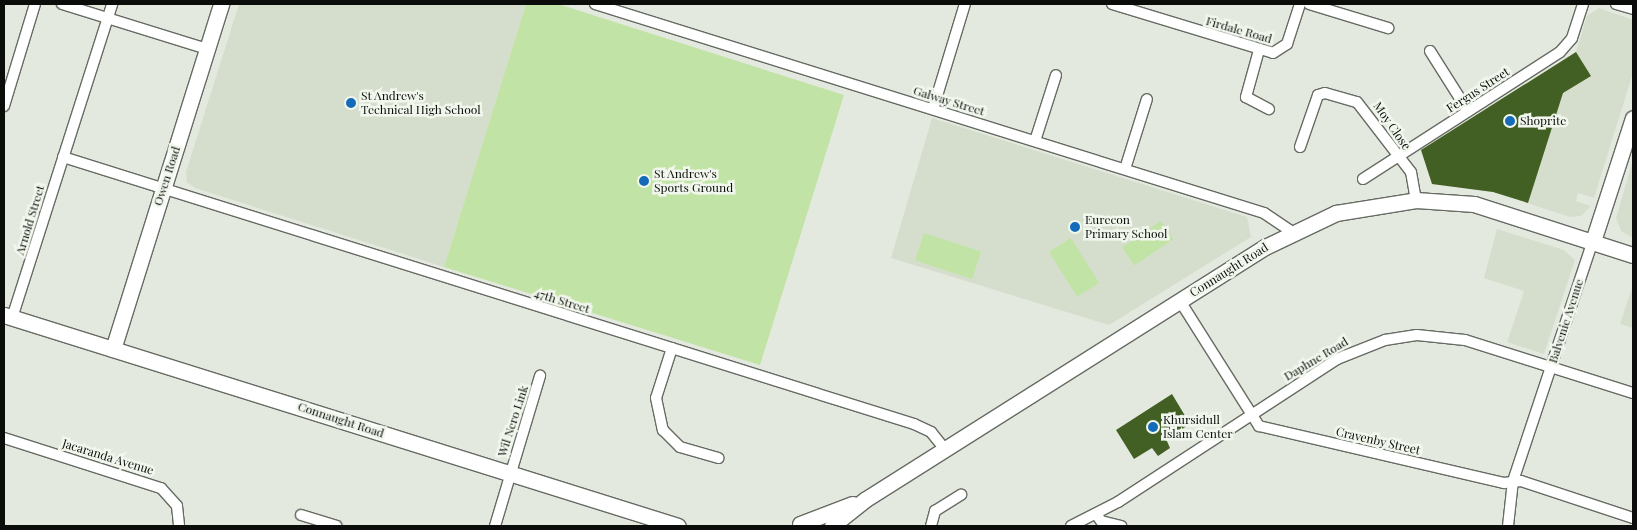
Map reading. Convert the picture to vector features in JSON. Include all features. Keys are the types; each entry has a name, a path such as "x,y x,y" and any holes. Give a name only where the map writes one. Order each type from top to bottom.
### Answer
{"street":[{"path":"4,106 35,4"},
{"path":"62,4 207,49"},
{"name":"Arnold Street","path":"8,316 63,158 112,4"},
{"name":"Owen Road","path":"113,349 221,4"},
{"name":"Galway Street","path":"595,4 1264,213 1292,232"},
{"path":"933,109 965,4"},
{"name":"Firdale Road","path":"1112,4 1272,53 1284,48 1300,4"},
{"path":"1309,4 1388,28"},
{"name":"Fergus Street","path":"1363,179 1566,47 1583,4"},
{"path":"1616,4 1633,9"},
{"path":"1260,50 1246,98 1269,109"},
{"path":"1430,51 1468,111"},
{"path":"1035,141 1056,75"},
{"name":"Moy Close","path":"1300,147 1315,98 1325,93 1361,105 1411,172 1416,200"},
{"path":"1125,169 1147,99"},
{"name":"Balvenie Avenue","path":"1508,526 1513,481 1633,118"},
{"path":"63,158 163,189"},
{"name":"47th Street","path":"163,189 914,424 931,432 945,449"},
{"name":"Connaught Road","path":"832,526 866,499 1180,300 1292,232 1351,209 1416,200 1474,204 1633,254"},
{"name":"Cravenby Street","path":"1180,300 1259,426 1504,483 1513,481 1633,518"},
{"name":"Connaught Road","path":"8,316 678,526"},
{"name":"Daphne Road","path":"1071,526 1096,514 1337,359 1368,345 1401,337 1465,340 1633,393"},
{"path":"672,348 656,398 663,430 680,447 718,458"},
{"name":"Wil Nero Link","path":"495,526 540,376"},
{"name":"Jacaranda Avenue","path":"4,438 161,488 176,506 180,526"},
{"path":"931,526 935,511 961,495"},
{"name":"Connaught Road","path":"797,525 866,499"},
{"path":"1096,514 1101,522 1120,526"},
{"path":"301,515 336,526"}],"shaded area":[{"name":"St Andrew's Technical High School","path":"239,4 526,4 444,267 195,188 187,182 186,172"},
{"path":"1599,8 1633,20 1633,73 1594,198 1578,193 1576,201 1591,206 1581,216 1570,217 1493,192 1432,184 1421,150 1576,52 1587,16"},
{"name":"Eurecon Primary School","path":"932,118 1247,217 1251,237 1109,325 891,258"},
{"path":"1633,160 1633,238 1621,231 1616,218"},
{"path":"1497,229 1564,250 1575,260 1544,354 1507,342 1524,291 1484,278"},
{"path":"1633,285 1633,328 1620,324"}],"green space":[{"name":"St Andrew's Sports Ground","path":"526,4 558,4 844,95 760,365 444,267"},
{"path":"1161,221 1173,239 1134,266 1122,247"},
{"path":"924,233 981,252 972,279 915,261"},
{"path":"1071,238 1099,283 1077,297 1049,252"}],"building":[{"name":"Shoprite","path":"1576,52 1591,76 1563,93 1528,203 1493,192 1432,184 1421,150"},
{"name":"Khursidull Islam Center","path":"1172,394 1190,424 1166,439 1170,448 1158,456 1152,448 1134,459 1116,430"}],"place":[{"name":"St Andrew's Technical High School","path":"351,103"},
{"name":"Shoprite","path":"1510,121"},
{"name":"St Andrew's Sports Ground","path":"644,181"},
{"name":"Eurecon Primary School","path":"1075,227"},
{"name":"Khursidull Islam Center","path":"1153,427"}]}
